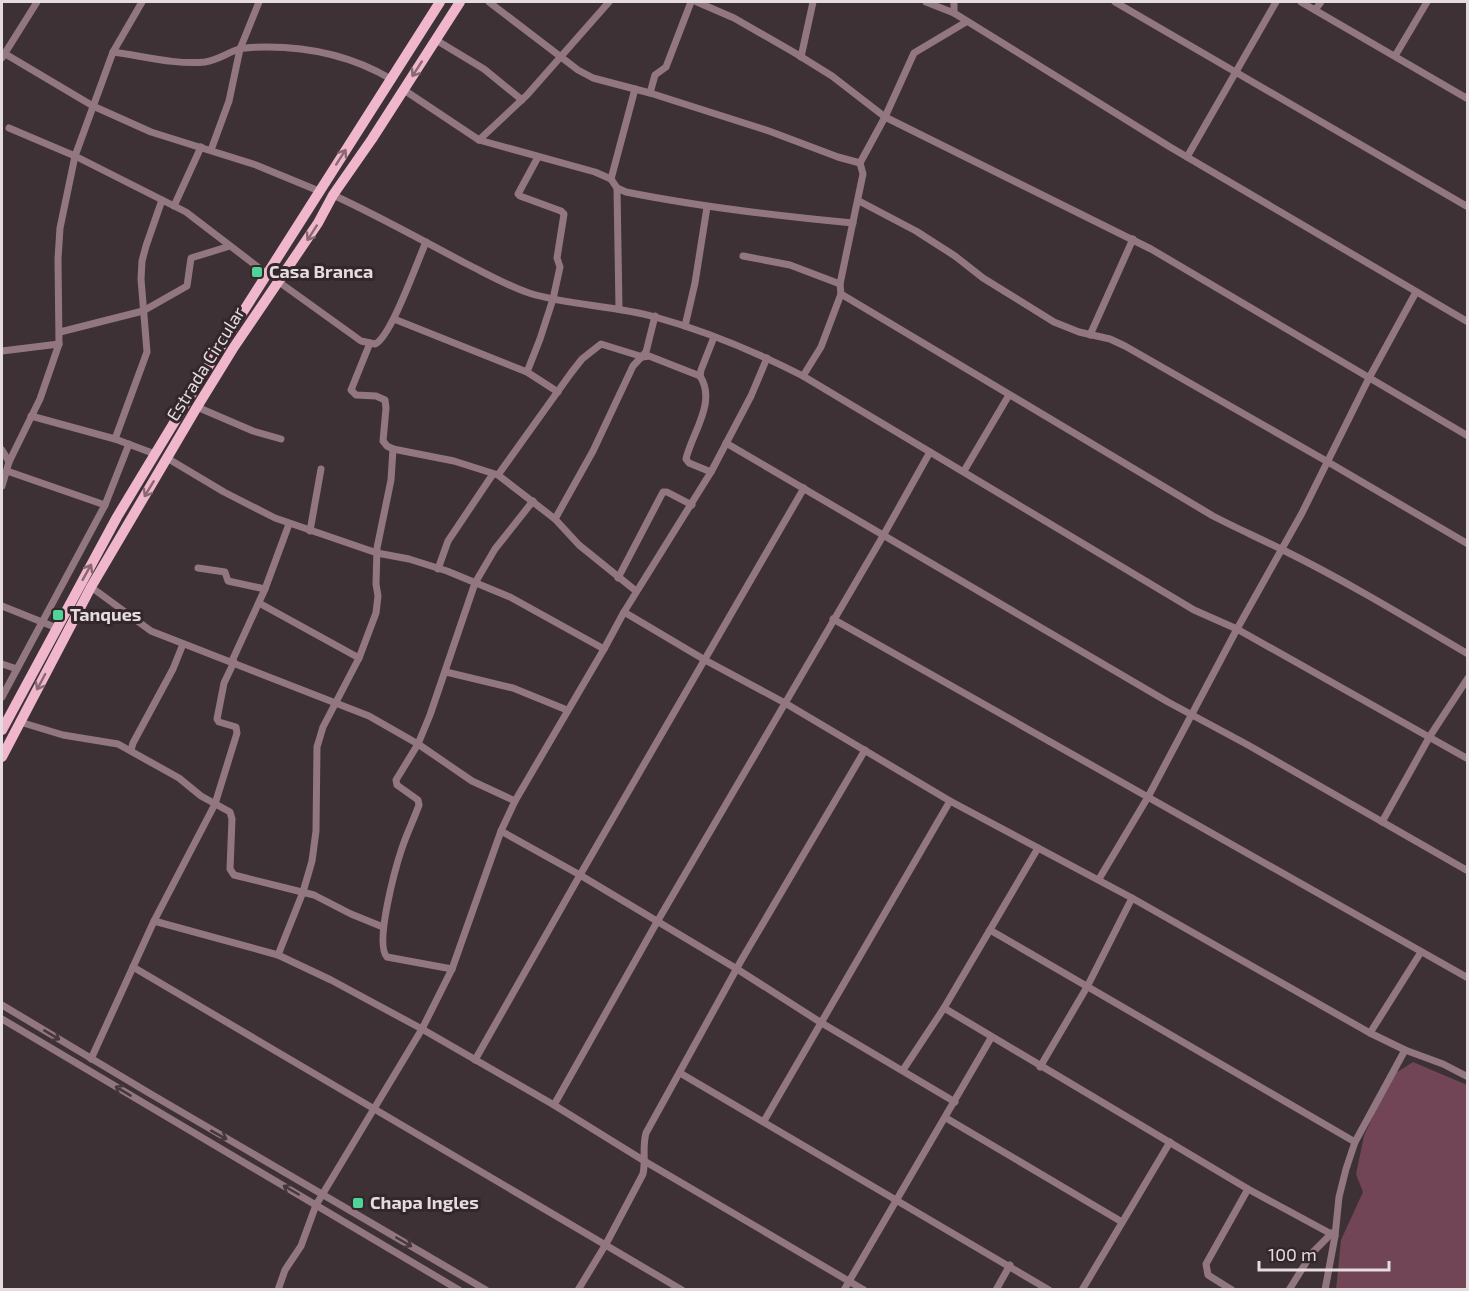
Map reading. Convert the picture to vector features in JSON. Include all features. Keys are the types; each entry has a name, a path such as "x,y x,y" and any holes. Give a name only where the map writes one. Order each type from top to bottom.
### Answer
{"main road":[{"path":"2,727 117,517 155,454 440,2"},
{"name":"Estrada Circular","path":"2,757 91,587 234,347 318,223 333,195 460,2"}],"street":[{"path":"38,2 3,54 93,106 151,132 256,165 319,191"},
{"path":"2,486 9,462 40,399 59,345 60,228 75,156 113,52 142,2"},
{"path":"211,150 229,101 240,49 259,2"},
{"path":"489,2 578,70 593,78 650,93 769,131 838,158 860,163"},
{"path":"479,140 522,100 609,2"},
{"path":"650,93 655,75 666,67 691,2"},
{"path":"697,2 734,18 832,75 885,117 1133,239 1467,436"},
{"path":"801,57 813,2"},
{"path":"926,2 954,13 1187,157 1467,322"},
{"path":"954,2 954,13"},
{"path":"1115,2 1238,71 1467,207"},
{"path":"1187,157 1276,2"},
{"path":"1301,2 1467,99"},
{"path":"1315,10 1321,2"},
{"path":"1395,56 1427,2"},
{"path":"803,376 822,347 841,294 840,284 863,174 860,163 885,117 914,53 966,22"},
{"path":"436,40 484,69 522,100"},
{"path":"113,52 188,63 207,62 240,49 294,47 316,50 362,65 391,79"},
{"path":"611,178 635,89"},
{"path":"404,90 479,140 611,178 617,188 619,309"},
{"path":"9,128 75,156 174,206 206,226 267,274"},
{"path":"174,206 201,147"},
{"path":"527,372 553,299 560,267 557,258 564,214 518,194 537,157"},
{"path":"617,188 626,192 707,207 771,216 853,223"},
{"path":"333,195 529,293 655,316 767,358 803,376 964,471 1194,610 1237,629 1430,736 1467,759"},
{"path":"115,439 147,352 141,279 142,261 162,200"},
{"path":"859,201 916,231 1036,312 1054,322 1090,335 1110,339 1125,346 1467,544"},
{"path":"685,326 695,283 707,207"},
{"path":"1090,335 1133,239"},
{"path":"279,282 361,341 375,344 382,341 393,319 426,242"},
{"path":"60,333 143,311 187,286 191,258 230,246"},
{"path":"743,256 790,265 840,284"},
{"path":"1099,879 1148,797 1282,549 1369,378 1416,292"},
{"path":"841,294 1212,516 1282,549 1467,654"},
{"path":"555,519 593,451 633,366 644,357 655,316"},
{"path":"393,319 527,372 558,392"},
{"path":"700,376 714,337"},
{"path":"370,343 351,390 356,395 376,396 385,400 383,441 387,446 454,461 495,474 555,519 579,545 636,591"},
{"path":"438,568 448,541 495,474 582,359 601,344 644,357 649,356 700,376 707,391 703,411 686,459 689,463 711,472"},
{"path":"2,351 59,345"},
{"path":"278,1290 285,1270 301,1246 316,1204 422,1029 452,969 501,831 515,801 636,591 711,472 751,396 767,358"},
{"path":"964,471 1009,394"},
{"path":"197,408 253,431 281,439"},
{"path":"31,416 115,439 155,454"},
{"path":"726,443 1157,696 1467,871"},
{"path":"2,697 105,505 129,444"},
{"path":"278,955 303,892 312,861 316,831 317,747 323,727 359,658 376,613 378,596 375,571 391,480 393,448"},
{"path":"2,450 9,462"},
{"path":"554,1105 657,922 930,452"},
{"path":"167,458 225,492 289,524 378,553 438,568 510,597 604,649"},
{"path":"310,531 321,469"},
{"path":"7,471 105,505"},
{"path":"475,1060 804,488"},
{"path":"618,578 663,492 668,492 692,505"},
{"path":"452,969 387,957 381,948 393,876 402,846 419,805 418,800 397,785 396,780 418,744 446,672 475,583 495,549 533,501"},
{"path":"91,1059 154,921 215,804 236,736 236,727 219,722 217,719 224,683 265,590 289,524"},
{"path":"198,568 223,572 226,573 225,578 228,581 265,590"},
{"path":"91,587 151,631 369,716 418,744 472,781 515,801"},
{"path":"259,603 312,630 359,658"},
{"path":"2,606 57,628"},
{"path":"624,612 705,660 785,703 950,801 1099,879 1370,1033 1405,1050 1443,1064 1467,1077"},
{"path":"833,619 1467,978"},
{"path":"131,750 173,669 183,644"},
{"path":"2,664 17,669"},
{"path":"446,672 513,688 567,710"},
{"path":"1382,822 1430,736 1467,678"},
{"path":"20,722 63,735 118,744 131,750 179,778 201,796 232,815 230,869 234,875 325,899 351,914 383,927"},
{"path":"578,1290 606,1244 643,1174 646,1162 643,1145 646,1133 737,969 865,750"},
{"path":"764,1121 950,801"},
{"path":"501,831 580,875 955,1102"},
{"path":"903,1070 944,1008 1038,848"},
{"path":"1040,1067 1087,987 1132,898"},
{"path":"154,921 278,955 331,980 554,1105 646,1162 864,1290"},
{"path":"990,930 1355,1142"},
{"path":"1370,1033 1421,952"},
{"path":"133,967 682,1290"},
{"path":"2,1005 486,1290"},
{"path":"944,1008 1248,1189 1334,1235"},
{"path":"2,1019 459,1290"},
{"path":"844,1290 991,1038"},
{"path":"1326,1290 1339,1197 1355,1142 1405,1050"},
{"path":"680,1073 1050,1290"},
{"path":"946,1118 1122,1222"},
{"path":"1082,1290 1170,1142"},
{"path":"1232,1290 1208,1275 1206,1264 1248,1189"},
{"path":"1289,1290 1312,1253 1334,1235"},
{"path":"996,1290 1010,1265"}],"shaded area":[{"path":"1413,1062 1467,1085 1467,1289 1336,1290 1341,1240 1363,1192 1356,1174 1364,1136 1391,1076"}],"place":[{"name":"Casa Branca","path":"257,272"},
{"name":"Tanques","path":"58,615"},
{"name":"Chapa Ingles","path":"358,1203"}]}
